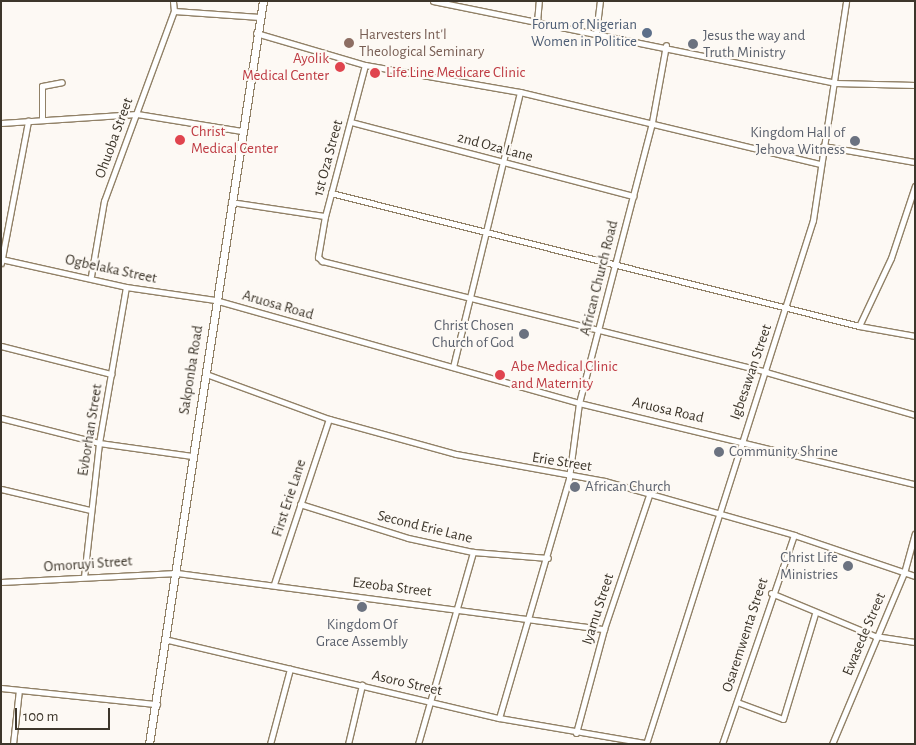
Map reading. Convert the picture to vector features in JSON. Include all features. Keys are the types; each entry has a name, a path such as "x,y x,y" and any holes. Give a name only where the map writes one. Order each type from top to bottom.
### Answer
{"main road":[{"name":"Sakponba Road","path":"149,744 157,704 164,639 177,573 192,456 206,374 230,202 256,33 263,1"}],"street":[{"name":"Ohuoba Street","path":"91,276 104,201 174,11 173,1"},
{"path":"433,1 666,45 835,83 915,84"},
{"path":"537,22 539,1"},
{"path":"596,33 600,1"},
{"name":"Igbesawan Street","path":"646,744 742,439 788,305 813,220 846,1"},
{"path":"174,11 260,17"},
{"path":"256,33 365,65 520,92 652,122 821,164"},
{"name":"African Church Road","path":"499,718 531,621 569,478 579,403 614,261 652,122 666,45"},
{"name":"1st Oza Street","path":"365,65 331,193 319,259 471,300"},
{"path":"42,119 42,86 62,82"},
{"path":"453,367 489,232 520,92"},
{"path":"1,123 137,114 242,130"},
{"path":"1,261 28,121"},
{"name":"2nd Oza Lane","path":"350,122 633,196"},
{"path":"823,146 915,162"},
{"path":"859,326 891,258 915,186"},
{"path":"331,193 614,261 788,305 859,326 915,336"},
{"path":"230,202 326,216"},
{"name":"Ogbelaka Street","path":"1,261 91,276 126,287 215,300"},
{"name":"Evborhan Street","path":"84,577 99,443 126,287"},
{"name":"Aruosa Road","path":"215,300 579,403 742,439 824,465 915,484"},
{"path":"471,300 766,372 915,416"},
{"path":"1,346 111,374"},
{"name":"Erie Street","path":"206,374 329,419 456,454 569,478 605,481 794,535 915,576"},
{"path":"1,418 99,443 192,456"},
{"name":"First Erie Lane","path":"274,584 329,419"},
{"path":"1,490 90,510"},
{"name":"Iyamu Street","path":"576,733 604,629 649,495"},
{"name":"Second Erie Lane","path":"300,504 408,538 473,552 548,558"},
{"name":"Ewasede Street","path":"832,744 875,636 904,573 915,533"},
{"name":"Osaremwenta Street","path":"722,744 771,592 794,535"},
{"path":"418,744 473,552"},
{"name":"Omoruyi Street","path":"1,582 177,573"},
{"name":"Ezeoba Street","path":"177,573 456,607 531,621 604,629"},
{"path":"771,592 815,614 875,636 915,642"},
{"path":"737,702 783,719 815,614"},
{"name":"Asoro Street","path":"164,639 431,700 499,718 646,744"},
{"path":"270,744 290,669"},
{"path":"348,744 362,685"},
{"path":"1,688 157,704"},
{"path":"12,744 19,690"}],"place":[{"name":"Forum of Nigerian Women in Politice","path":"647,33"},
{"name":"Harvesters Int'l Theological Seminary","path":"349,43"},
{"name":"Jesus the way and Truth Ministry","path":"693,44"},
{"name":"Ayolik Medical Center","path":"340,67"},
{"name":"Life Line Medicare Clinic","path":"375,73"},
{"name":"Christ Medical Center","path":"180,140"},
{"name":"Kingdom Hall of Jehova Witness","path":"855,141"},
{"name":"Christ Chosen Church of God","path":"524,334"},
{"name":"Abe Medical Clinic and Maternity","path":"500,375"},
{"name":"Community Shrine","path":"719,452"},
{"name":"African Church","path":"575,487"},
{"name":"Christ Life Ministries","path":"848,566"},
{"name":"Kingdom Of Grace Assembly","path":"362,607"}]}
